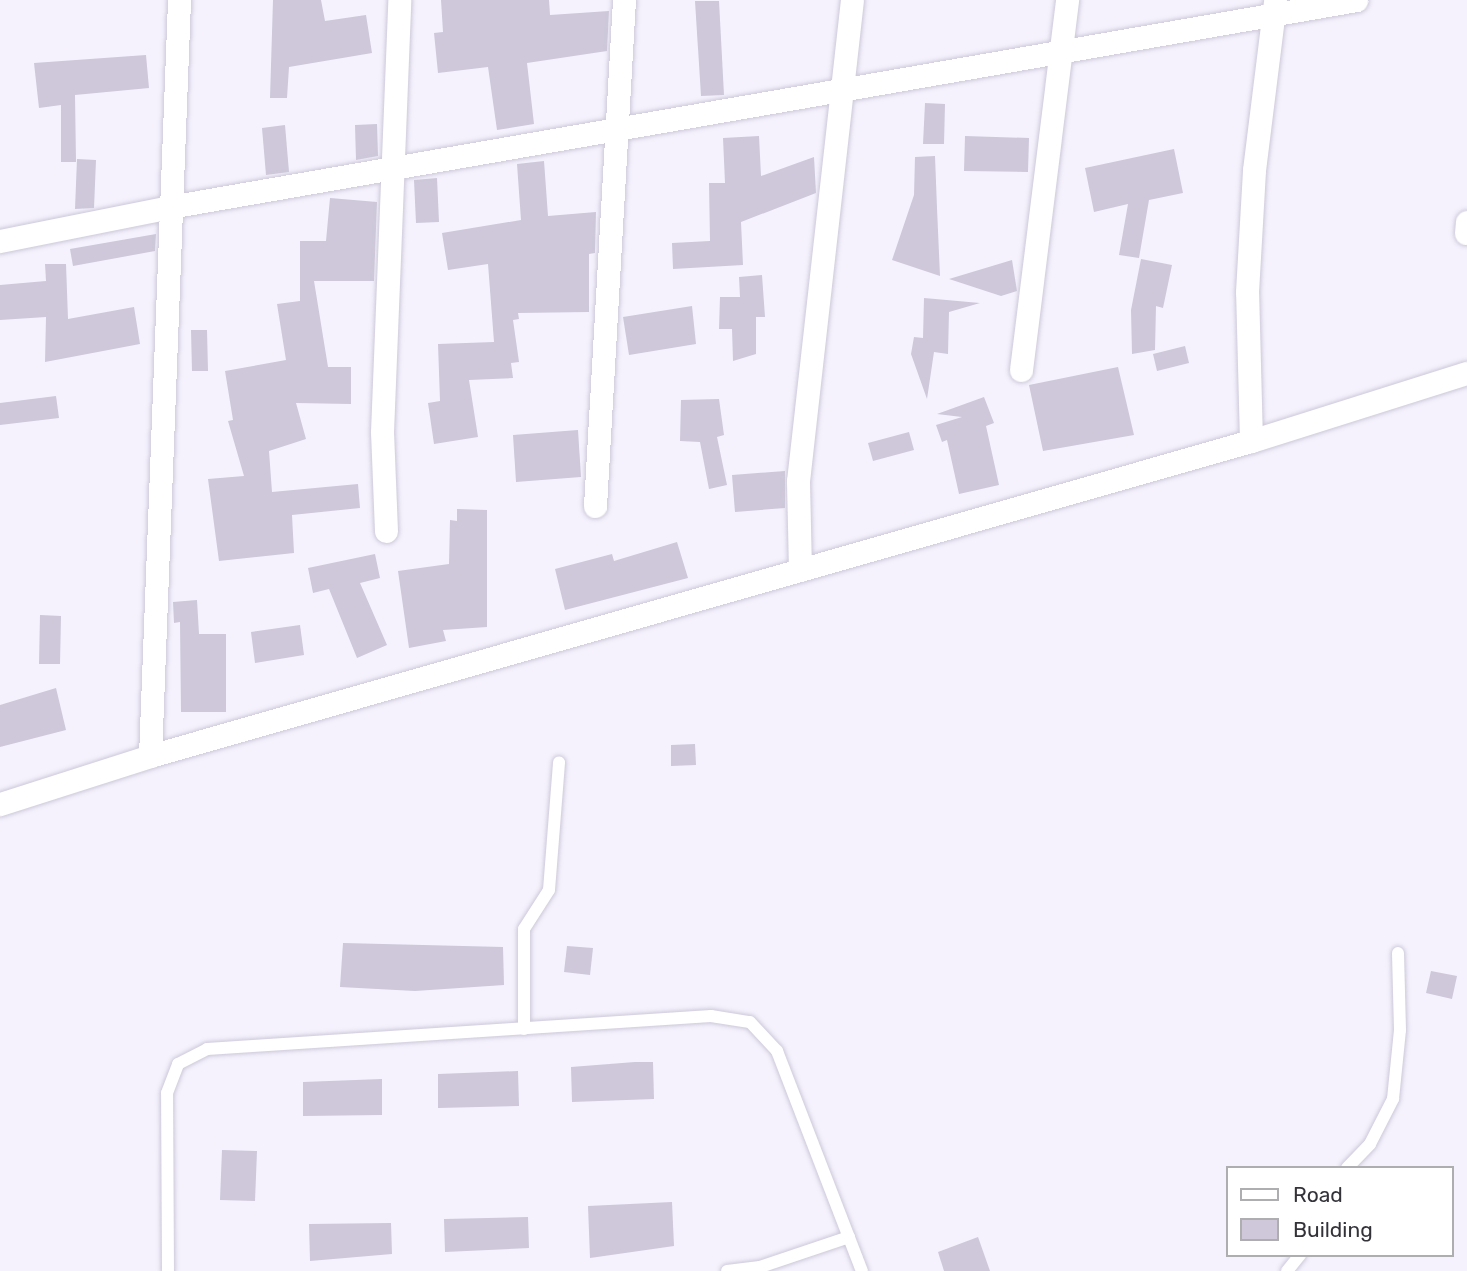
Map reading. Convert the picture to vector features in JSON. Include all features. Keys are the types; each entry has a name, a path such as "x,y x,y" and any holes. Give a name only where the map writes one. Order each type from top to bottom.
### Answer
{"street":[{"path":"149,756 175,206 179,0"},
{"path":"386,531 382,432 395,168 399,0"},
{"path":"595,506 613,130 624,0"},
{"path":"800,570 798,481 852,0"},
{"path":"1021,370 1068,0"},
{"path":"0,241 175,206 1062,52 1274,7 1356,0"},
{"path":"1251,441 1247,292 1254,170 1274,7"},
{"path":"0,804 149,756 1251,441 1467,373"}],"lane":[{"path":"524,1029 524,929 549,890 559,762"},
{"path":"1349,1166 1370,1143 1392,1100 1400,1042 1398,953"},
{"path":"168,1271 167,1093 178,1064 207,1049 711,1016 750,1022 777,1051 862,1271"},
{"path":"727,1271 760,1267 849,1237"},
{"path":"1287,1271 1298,1257"}],"building":[{"path":"273,0 321,0 325,21 366,15 372,53 289,67 287,98 270,98"},
{"path":"441,0 549,0 550,15 609,11 607,51 527,63 534,124 497,130 488,67 438,73 434,33 443,32"},
{"path":"695,1 719,1 724,95 701,96"},
{"path":"146,55 149,88 75,95 76,162 61,162 61,105 39,108 34,63"},
{"path":"925,103 945,104 944,144 923,144"},
{"path":"377,124 378,156 356,160 355,125"},
{"path":"285,125 289,172 266,175 262,128"},
{"path":"759,136 761,176 814,157 816,193 741,222 743,265 673,269 672,243 710,241 709,183 725,183 723,138"},
{"path":"965,136 1029,138 1028,172 964,171"},
{"path":"1174,149 1183,193 1149,200 1139,258 1119,255 1128,204 1094,212 1085,168"},
{"path":"935,156 940,276 892,260 914,195 915,157"},
{"path":"77,159 96,160 94,208 75,209"},
{"path":"544,161 548,216 596,212 595,253 589,254 589,312 518,313 519,319 513,320 519,362 511,363 513,378 469,380 478,437 434,444 428,403 440,401 438,344 494,342 488,264 448,270 442,233 521,220 517,164"},
{"path":"437,178 439,222 416,223 414,180"},
{"path":"330,198 377,202 374,281 314,281 328,367 351,367 351,404 296,403 306,439 269,451 272,492 358,484 360,508 292,515 294,553 219,561 208,479 244,476 228,421 233,420 225,371 286,360 277,304 300,301 300,241 326,241"},
{"path":"156,234 155,251 73,266 70,249"},
{"path":"1141,259 1172,265 1163,308 1156,306 1155,350 1132,354 1131,310"},
{"path":"1012,260 1017,291 1001,296 949,279"},
{"path":"45,264 66,264 68,319 134,307 140,344 45,362 46,317 0,320 0,285 46,281"},
{"path":"762,275 765,317 756,317 756,354 733,361 732,329 719,329 720,297 740,297 739,277"},
{"path":"924,298 980,303 949,312 948,354 934,352 927,399 911,354 914,337 923,338"},
{"path":"692,306 696,344 629,355 623,317"},
{"path":"191,330 207,330 208,371 192,371"},
{"path":"1185,346 1189,363 1157,371 1153,354"},
{"path":"1118,367 1134,435 1043,451 1029,385"},
{"path":"56,396 59,418 0,425 0,403"},
{"path":"984,397 994,423 986,426 999,485 959,494 947,440 942,442 936,425 962,417 937,414"},
{"path":"719,399 724,435 717,437 727,485 709,489 700,442 680,441 681,400"},
{"path":"578,430 581,477 516,482 513,435"},
{"path":"909,432 914,450 873,461 868,443"},
{"path":"785,471 785,508 735,512 732,475"},
{"path":"457,509 487,510 487,627 443,630 446,641 409,648 398,571 449,564 450,520 457,521"},
{"path":"677,542 688,578 565,610 555,569 612,554 614,561"},
{"path":"375,554 380,578 360,583 387,645 357,658 329,589 313,593 308,568"},
{"path":"197,600 199,634 226,634 226,712 181,712 180,622 174,623 173,602"},
{"path":"40,615 61,616 60,664 39,664"},
{"path":"300,625 304,655 255,663 251,632"},
{"path":"56,688 66,730 0,747 0,705"},
{"path":"695,744 696,765 671,766 671,745"},
{"path":"343,943 503,947 504,985 415,991 340,987"},
{"path":"567,946 593,948 590,975 564,972"},
{"path":"1431,971 1457,976 1452,999 1426,993"},
{"path":"653,1062 654,1099 572,1102 571,1067"},
{"path":"518,1071 519,1106 438,1108 438,1074"},
{"path":"382,1079 382,1115 303,1116 303,1082"},
{"path":"222,1150 257,1151 255,1201 220,1200"},
{"path":"672,1202 674,1246 590,1258 588,1206"},
{"path":"528,1217 529,1248 445,1252 444,1219"},
{"path":"391,1223 392,1254 310,1261 309,1224"},
{"path":"978,1237 990,1271 944,1271 938,1252"}]}
